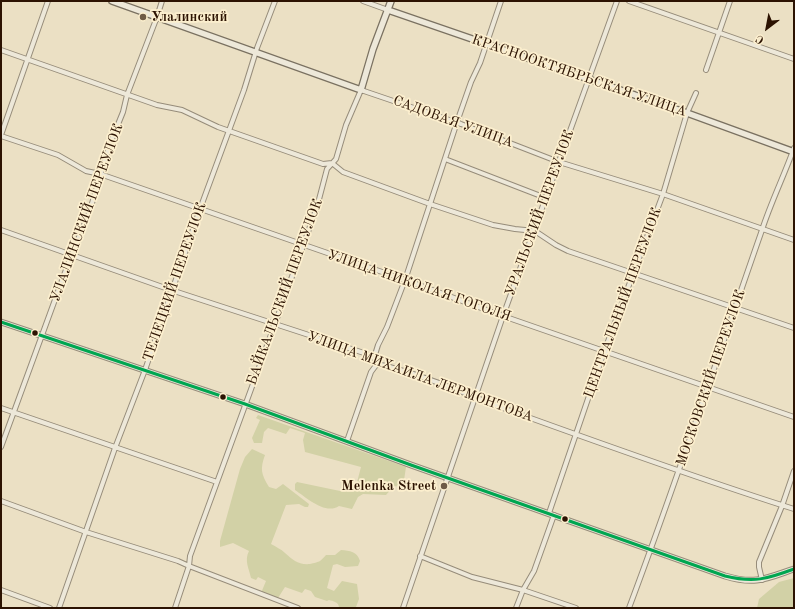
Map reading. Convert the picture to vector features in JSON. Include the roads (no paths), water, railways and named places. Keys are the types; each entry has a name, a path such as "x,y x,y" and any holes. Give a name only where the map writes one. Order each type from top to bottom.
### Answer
{"main road":[{"name":"САДОВАЯ УЛИЦА","path":"112,1 361,90"},
{"name":"БАЙКАЛЬСКИЙ ПЕРЕУЛОК","path":"361,90 373,49 391,1"},
{"name":"КРАСНООКТЯБРЬСКАЯ УЛИЦА","path":"388,10 794,151"}],"street":[{"path":"1,136 48,1"},
{"name":"УЛАЛИНСКИЙ ПЕРЕУЛОК","path":"1,447 89,213 110,144 123,112 127,95 162,1"},
{"name":"ТЕЛЕЦКИЙ ПЕРЕУЛОК","path":"59,608 115,448 145,370 171,290 275,1"},
{"name":"КРАСНООКТЯБРЬСКАЯ УЛИЦА","path":"363,1 388,10"},
{"path":"374,358 405,280 457,122 501,1"},
{"name":"УРАЛЬСКИЙ ПЕРЕУЛОК","path":"402,608 476,398 503,316 617,1"},
{"path":"629,1 794,59"},
{"path":"706,70 730,1"},
{"path":"1,50 157,105 182,110 229,131 323,164 332,163 343,172 430,204 493,225 515,229 534,230 562,248 794,328"},
{"name":"САДОВАЯ УЛИЦА","path":"361,90 457,122 559,162 663,194 794,240"},
{"name":"БАЙКАЛЬСКИЙ ПЕРЕУЛОК","path":"175,608 189,566 190,556 317,207 327,169 336,159 346,125 361,90"},
{"name":"ЦЕНТРАЛЬНЫЙ ПЕРЕУЛОК","path":"516,608 523,590 534,571 576,434 604,352 663,194 687,114 696,93"},
{"name":"УЛИЦА НИКОЛАЯ ГОГОЛЯ","path":"1,136 58,155 86,171 100,174 405,280 604,352 794,418"},
{"name":"МОСКОВСКИЙ ПЕРЕУЛОК","path":"629,608 709,388 762,228 794,151"},
{"path":"445,159 546,198"},
{"name":"УЛИЦА МИХАИЛА ЛЕРМОНТОВА","path":"1,230 171,290 367,354 374,358 377,364 414,374 476,398 679,471 794,509"},
{"path":"1,322 245,404 448,478 739,580 762,580 794,570"},
{"path":"347,441 372,372 377,364"},
{"path":"1,408 217,482"},
{"path":"762,580 758,567 759,562 782,506 794,471"},
{"path":"1,501 86,532 173,559 290,607 298,608"},
{"path":"420,556 472,577 523,590 576,608"},
{"path":"1,590 50,608"}],"place":[{"name":"Улалинский","path":"143,17"},
{"name":"Melenka Street","path":"444,486"}]}
